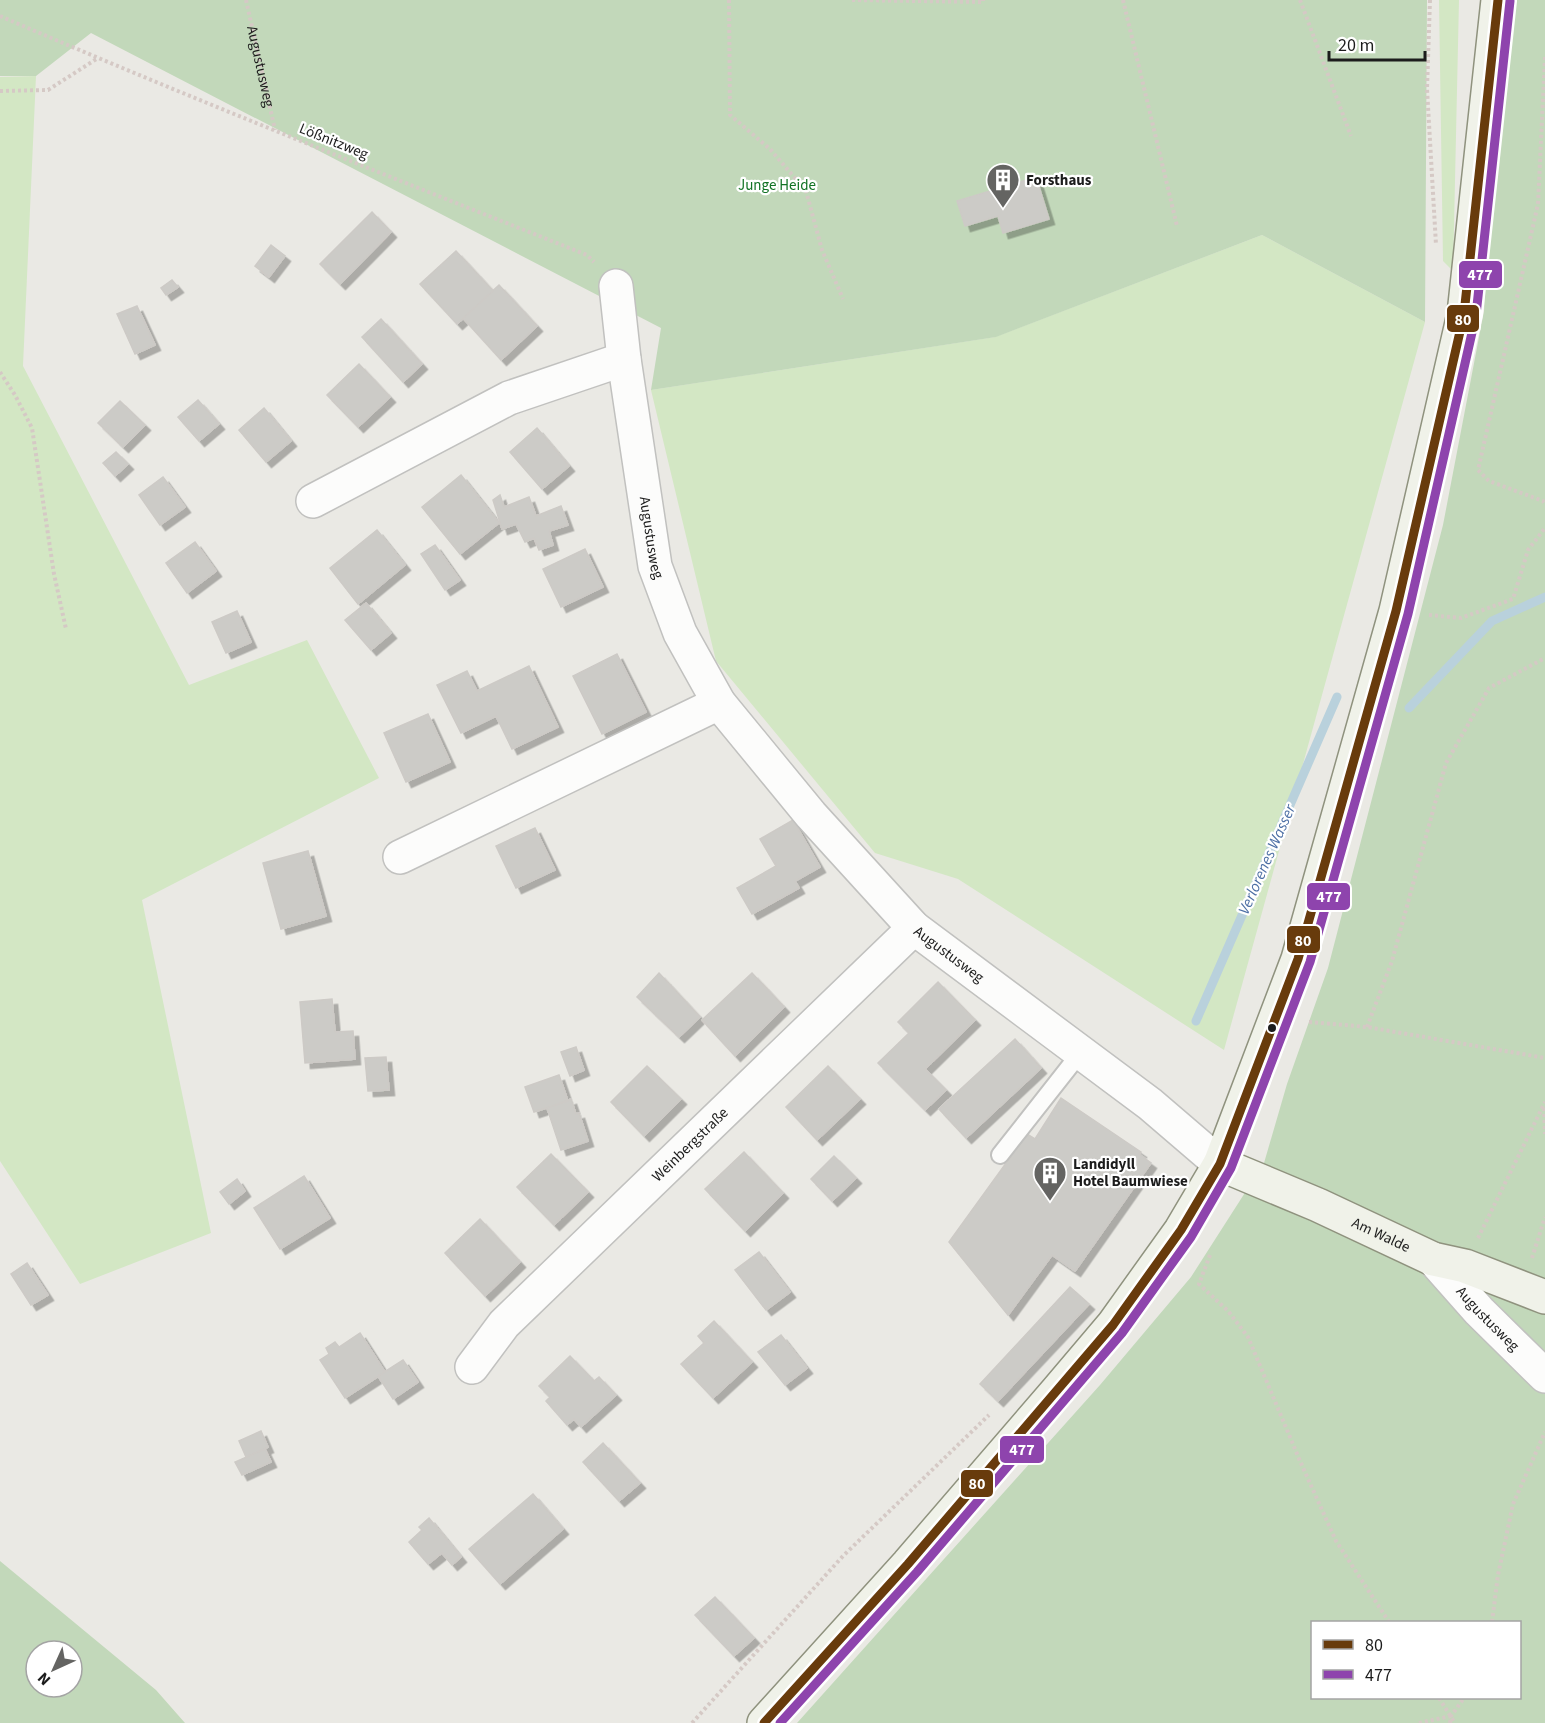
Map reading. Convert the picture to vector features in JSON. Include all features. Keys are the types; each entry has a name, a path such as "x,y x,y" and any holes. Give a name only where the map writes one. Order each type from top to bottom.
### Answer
{"main road":[{"path":"764,1723 916,1556 1113,1325 1181,1230 1220,1164 1298,959 1396,611 1464,314 1498,0"},
{"name":"Am Walde","path":"1220,1164 1318,1205 1434,1258 1540,1282"}],"street":[{"name":"Augustusweg","path":"616,286 624,359 655,566 680,633 719,703 811,815 914,928 1150,1104 1220,1164"},
{"path":"313,501 509,398 624,359"},
{"path":"400,857 719,703"},
{"name":"Weinbergstraße","path":"471,1367 504,1324 914,928"},
{"name":"Augustusweg","path":"1434,1258 1479,1311 1545,1376"}],"lane":[{"path":"1000,1155 1081,1052"}],"path":[{"name":"Augustusweg","path":"246,0 275,130"},
{"path":"729,0 730,115 770,149 806,191 822,250 843,299"},
{"path":"852,0 983,1"},
{"path":"1122,0 1177,226"},
{"path":"1300,0 1351,136"},
{"path":"1430,0 1426,90 1436,250"},
{"name":"Lößnitzweg","path":"0,16 98,58 587,255 616,286"},
{"path":"1545,57 1538,204 1478,470 1489,481 1543,501 1545,504"},
{"path":"0,91 48,90 98,58"},
{"path":"0,372 33,428 54,574 66,630"},
{"path":"1396,611 1461,618 1513,599 1528,550 1545,528"},
{"path":"1367,1027 1392,961 1446,763 1489,688 1545,658"},
{"path":"1275,1020 1367,1027 1545,1058"},
{"path":"1544,1103 1545,1134"},
{"path":"1465,1266 1544,1103"},
{"path":"1540,1282 1531,1259 1545,1216"},
{"path":"1210,1255 1199,1284 1228,1311 1248,1337 1336,1541 1388,1621"},
{"path":"692,1723 843,1556 992,1413"},
{"path":"1492,1621 1498,1575 1513,1504 1545,1432"},
{"path":"1440,1699 1455,1723"},
{"path":"1450,1723 1451,1716 1463,1699"},
{"path":"1419,1723 1451,1716"}],"green space":[{"name":"Junge Heide","path":"0,0 1427,0 1425,322 1262,235 996,337 651,390 661,328 91,33 36,76 0,76"},
{"path":"1439,0 1459,0 1453,271 1443,261"},
{"path":"1499,0 1545,0 1545,1723 797,1723 1100,1385 1191,1277 1264,1163 1287,1084 1328,968 1443,525 1484,311"},
{"path":"36,76 23,366 189,685 307,640 379,778 142,900 211,1233 80,1284 0,1161 0,77"},
{"path":"1262,235 1425,322 1224,1050 958,879 875,853 716,661 651,390 995,337"},
{"path":"0,1561 156,1690 185,1723 0,1723"}],"building":[{"name":"Forsthaus","path":"1036,177 1049,219 1003,233 998,216 965,226 957,201"},
{"path":"372,212 391,232 340,284 320,264"},
{"path":"271,245 285,256 269,277 255,266"},
{"path":"456,251 493,291 457,324 420,284"},
{"path":"172,280 178,287 166,295 161,288"},
{"path":"499,285 537,326 501,360 463,318"},
{"path":"137,306 155,345 135,354 117,314"},
{"path":"381,319 422,364 403,382 362,337"},
{"path":"359,364 390,397 358,427 327,395"},
{"path":"198,400 219,424 199,441 178,417"},
{"path":"120,401 145,425 123,447 98,423"},
{"path":"264,408 291,441 266,462 239,430"},
{"path":"537,428 569,466 542,489 510,452"},
{"path":"116,452 128,464 115,476 103,463"},
{"path":"461,475 499,523 460,554 422,507"},
{"path":"163,477 185,507 160,525 139,495"},
{"path":"500,495 504,507 529,497 536,516 561,506 568,525 549,531 553,545 539,550 534,538 525,542 516,524 502,529 493,500"},
{"path":"377,530 405,565 358,604 330,568"},
{"path":"195,542 216,571 187,593 166,563"},
{"path":"435,545 460,580 445,590 421,554"},
{"path":"585,549 603,587 561,607 543,569"},
{"path":"366,603 391,633 371,650 345,620"},
{"path":"237,611 251,642 226,653 212,622"},
{"path":"617,654 646,712 602,734 573,676"},
{"path":"529,666 558,727 512,749 496,716 461,733 437,685 467,671 477,691"},
{"path":"428,714 450,762 406,782 384,733"},
{"path":"793,820 820,867 795,881 799,888 752,914 737,888 776,866 760,839"},
{"path":"535,828 555,870 516,888 496,846"},
{"path":"308,851 326,916 281,929 263,863"},
{"path":"659,973 700,1017 679,1037 637,997"},
{"path":"752,973 784,1007 735,1056 702,1020"},
{"path":"938,982 975,1020 925,1069 946,1090 925,1110 878,1063 909,1033 898,1022"},
{"path":"332,999 335,1032 353,1031 355,1059 305,1063 300,1002"},
{"path":"1015,1039 1041,1068 966,1138 939,1109"},
{"path":"576,1047 584,1070 570,1076 561,1052"},
{"path":"386,1057 389,1090 368,1091 365,1058"},
{"path":"647,1066 681,1099 644,1136 611,1102"},
{"path":"828,1066 860,1099 817,1140 786,1107"},
{"path":"559,1075 568,1101 534,1112 525,1087"},
{"name":"Landidyll Hotel Baumwiese","path":"1061,1098 1141,1152 1139,1154 1151,1163 1075,1271 1052,1255 1008,1315 949,1242 1027,1134 1035,1139"},
{"path":"571,1099 576,1114 579,1113 588,1141 561,1150 547,1108"},
{"path":"744,1152 783,1193 745,1231 705,1189"},
{"path":"551,1154 588,1192 554,1225 517,1187"},
{"path":"834,1156 856,1178 832,1201 811,1179"},
{"path":"304,1176 330,1218 280,1249 254,1208"},
{"path":"237,1179 245,1191 229,1204 220,1192"},
{"path":"480,1219 520,1262 485,1296 445,1253"},
{"path":"759,1252 790,1292 766,1310 735,1270"},
{"path":"27,1263 48,1295 31,1305 11,1274"},
{"path":"1070,1287 1089,1304 998,1401 980,1384"},
{"path":"714,1321 752,1362 713,1398 681,1364 704,1343 698,1336"},
{"path":"360,1333 385,1372 345,1398 320,1360 329,1354 326,1348 335,1342 339,1347"},
{"path":"781,1335 807,1368 785,1385 758,1352"},
{"path":"570,1356 594,1381 599,1377 616,1395 581,1427 574,1419 567,1425 546,1401 550,1397 539,1386"},
{"path":"403,1360 418,1382 393,1399 378,1376"},
{"path":"261,1431 268,1447 246,1457 239,1441"},
{"path":"603,1443 640,1483 619,1501 583,1462"},
{"path":"265,1449 271,1462 242,1475 235,1462"},
{"path":"533,1494 563,1529 500,1584 469,1549"},
{"path":"429,1518 461,1557 452,1565 442,1553 428,1564 409,1542 422,1530 419,1527"},
{"path":"715,1597 754,1638 734,1656 695,1615"}],"waterway":[{"path":"1409,708 1492,621 1545,597"},
{"name":"Verlorenes Wasser","path":"1196,1021 1337,697"}],"transit line":[{"name":"80","path":"764,1723 908,1564 1113,1325 1181,1230 1220,1164 1298,959 1396,611 1464,314 1498,0"},
{"name":"477","path":"780,1723 917,1572 1122,1333 1191,1237 1231,1168 1310,962 1408,614 1476,315 1510,1"}],"place":[{"name":"Forsthaus","path":"1003,209"},
{"name":"Landidyll Hotel Baumwiese","path":"1050,1202"}]}
